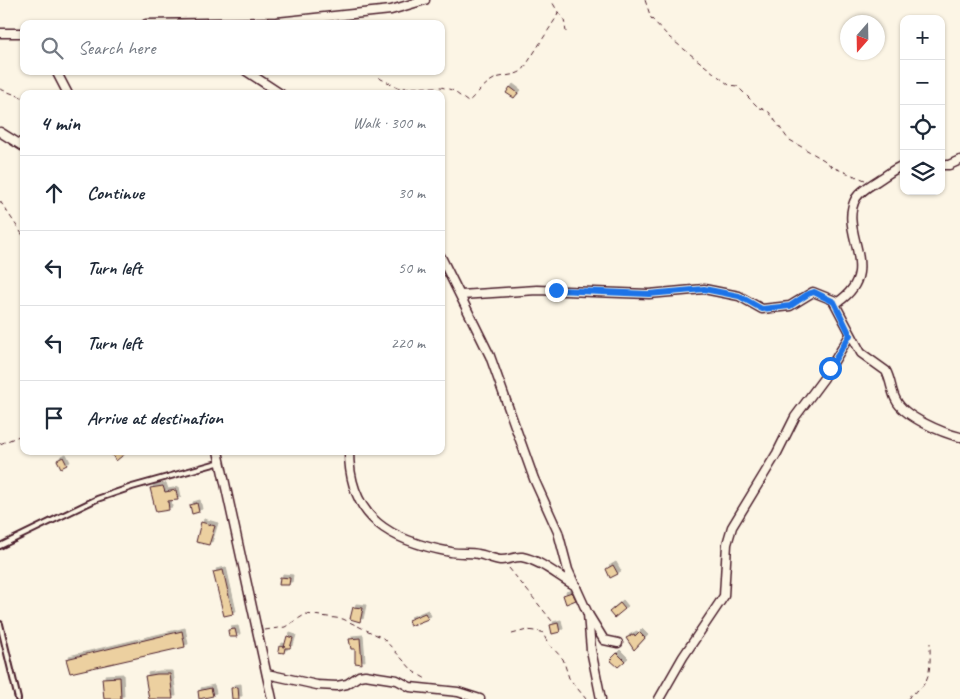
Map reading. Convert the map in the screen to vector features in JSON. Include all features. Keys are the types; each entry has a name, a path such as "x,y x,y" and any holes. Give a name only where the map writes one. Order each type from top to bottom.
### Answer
{"street":[{"path":"296,20 391,10 426,0"},
{"path":"0,33 20,34"},
{"path":"58,75 66,90"},
{"path":"252,75 275,90"},
{"path":"0,132 20,144"},
{"path":"945,165 960,160"},
{"path":"834,302 840,300 858,281 858,253 852,211 857,197 873,184 900,167"},
{"path":"445,265 490,356 534,479 558,532 568,570 588,614 604,640 618,643"},
{"path":"461,295 537,290 655,294 696,289 739,296 760,309 790,306 813,292 834,302 864,358 886,371 890,388 901,408 936,429 960,437"},
{"path":"659,699 686,652 724,596 727,544 732,527 777,453 795,417 824,378 850,335"},
{"path":"219,455 259,631 272,699"},
{"path":"349,455 349,471 363,506 369,516 390,534 452,553 480,554 502,560 519,557 535,561 576,586"},
{"path":"588,614 591,650 602,699"},
{"path":"267,674 304,683 327,686 344,685 358,676 365,675 397,680 410,687 458,692 480,699"}],"lane":[{"path":"0,546 96,499 221,462"},
{"path":"0,624 18,699"}],"path":[{"path":"551,0 564,19 566,32"},
{"path":"645,0 651,18 670,38 729,85 737,86 760,109 769,112 788,139 824,160 832,168 873,184"},
{"path":"377,75 381,79 402,89 441,87 452,90 468,102 496,78 519,73 523,70 556,18 557,11"},
{"path":"0,89 20,96"},
{"path":"0,201 20,231"},
{"path":"0,444 20,436"},
{"path":"502,560 552,621"},
{"path":"259,631 285,626 306,614 343,619 383,638 414,672 429,680"},
{"path":"512,634 527,630 542,632 548,643 563,659 569,678 586,699"},
{"path":"908,699 911,694 920,690 927,682 932,659 930,643"}],"building":[{"path":"510,87 518,93 514,98 506,93"},
{"path":"112,455 123,455 116,461"},
{"path":"63,457 67,465 61,468 57,460"},
{"path":"163,486 165,492 176,490 178,500 168,501 169,510 156,512 150,488"},
{"path":"197,503 199,512 192,514 190,505"},
{"path":"201,522 215,526 209,545 196,542"},
{"path":"613,565 618,574 610,578 606,569"},
{"path":"223,570 233,614 224,616 213,572"},
{"path":"280,577 290,578 289,585 279,585"},
{"path":"572,592 576,600 566,604 563,595"},
{"path":"620,603 625,609 614,618 609,612"},
{"path":"353,607 363,608 360,622 350,619"},
{"path":"425,613 428,619 410,626 408,620"},
{"path":"558,623 560,632 552,634 550,625"},
{"path":"235,629 237,637 229,637 228,630"},
{"path":"182,631 185,647 70,673 66,659"},
{"path":"639,632 645,638 634,650 626,638 634,634 635,636"},
{"path":"287,636 293,638 290,648 285,648 284,653 278,652 279,646 284,647"},
{"path":"360,638 362,664 355,663 355,649 351,649 349,639"},
{"path":"617,653 625,661 618,667 610,660"},
{"path":"170,674 173,699 149,699 145,676"},
{"path":"120,677 121,699 104,699 102,678"},
{"path":"238,687 239,699 232,699 231,688"},
{"path":"211,688 213,696 199,699 198,691"}],"route":[{"path":"556,290 655,294 704,289 739,296 762,309 790,306 810,292 814,292 834,302 850,335 830,368"}]}
